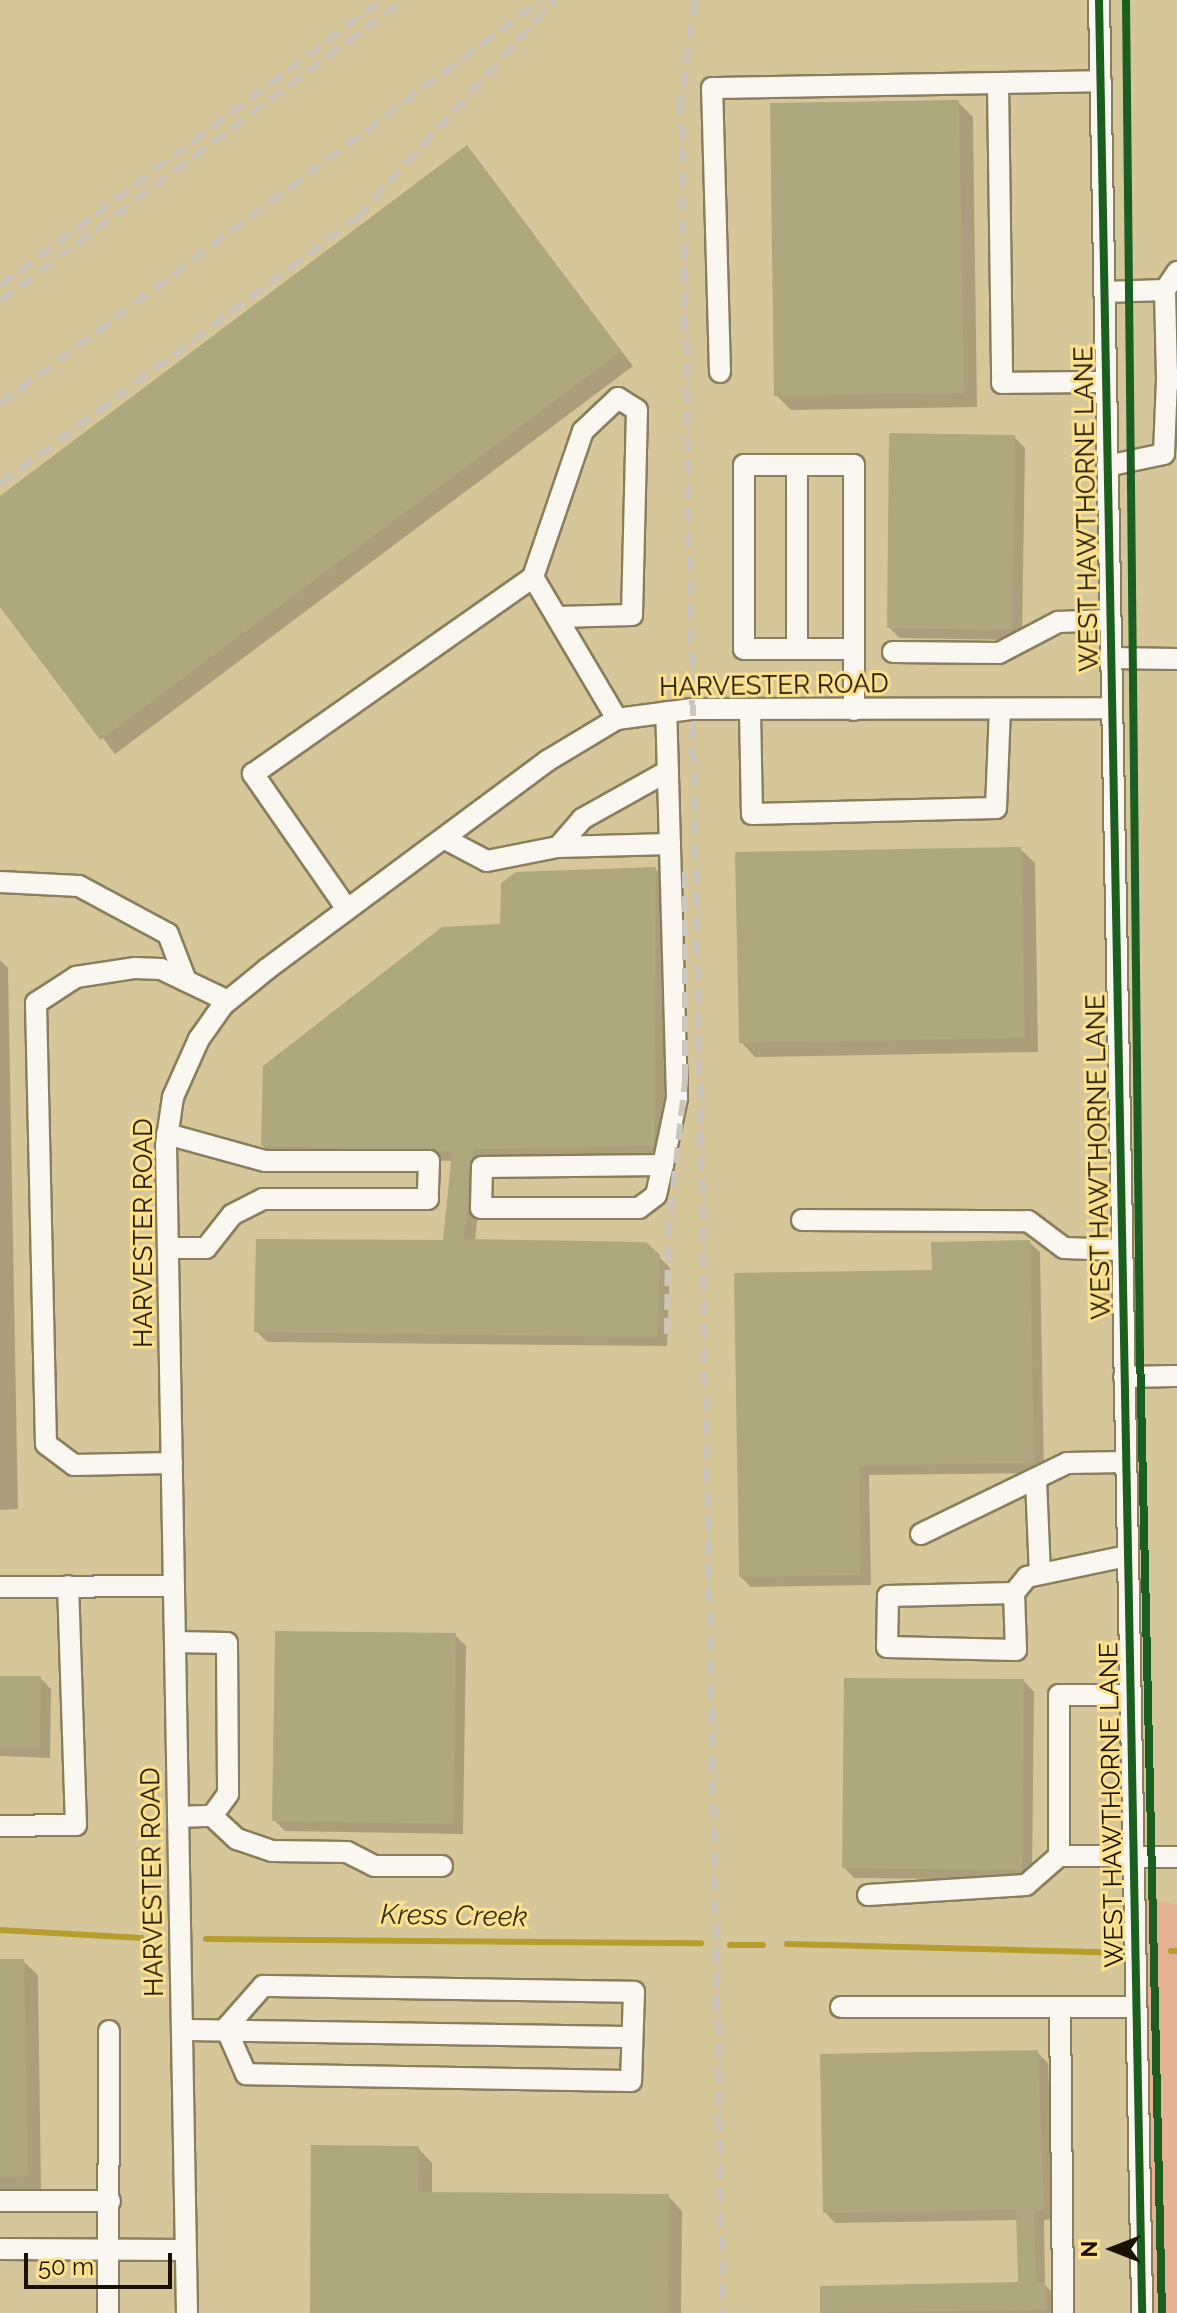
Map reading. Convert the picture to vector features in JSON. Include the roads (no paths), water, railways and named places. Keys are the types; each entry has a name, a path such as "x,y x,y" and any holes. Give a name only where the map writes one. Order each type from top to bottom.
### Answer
{"street":[{"name":"WEST HAWTHORNE LANE","path":"1099,0 1142,2313"},
{"path":"720,372 712,88 1101,81"},
{"path":"998,83 1002,383 1106,382"},
{"path":"1107,466 1164,454 1172,379 1165,290 1177,272"},
{"path":"1104,292 1165,290"},
{"path":"347,909 253,774 533,577 583,431 618,398 637,410 632,615 557,617"},
{"path":"854,649 744,649 744,465 854,465 854,649 854,710"},
{"path":"797,465 797,649"},
{"path":"533,577 617,719"},
{"path":"893,652 999,653 1058,622 1110,620"},
{"path":"1110,658 1177,659"},
{"name":"HARVESTER ROAD","path":"187,2313 167,1134 183,1067 228,1001 547,761 617,719 666,712 1110,708"},
{"path":"750,711 752,814 996,808 1000,709"},
{"path":"663,1165 482,1167 481,1208 639,1208 656,1195 663,1165 677,1098 666,712"},
{"path":"558,847 582,819 668,771"},
{"path":"445,839 487,861 558,847 670,844"},
{"path":"0,882 79,886 168,934 186,981"},
{"path":"172,1463 74,1465 46,1444 36,1003 46,990 97,970 161,969 228,1001"},
{"path":"167,1134 265,1161 429,1161 428,1199 263,1199 232,1215 206,1248 168,1248"},
{"path":"263,1199 265,1161"},
{"path":"802,1220 1028,1221 1064,1248 1121,1250"},
{"path":"1124,1377 1177,1376"},
{"path":"921,1534 1067,1463 1125,1462"},
{"path":"1036,1480 1040,1574"},
{"path":"1014,1593 1016,1650 887,1647 888,1596 1014,1593 1040,1574 1127,1556"},
{"path":"0,1826 76,1825 68,1586"},
{"path":"0,1587 174,1586"},
{"path":"175,1642 227,1643 228,1794 212,1816"},
{"path":"1059,1856 1059,1695 1130,1695"},
{"path":"178,1817 212,1816 237,1839 272,1851 347,1852 374,1866 442,1866"},
{"path":"868,1895 1026,1885 1059,1856 1177,1857"},
{"path":"263,1986 634,1992 631,2081 246,2074 226,2028 263,1986"},
{"path":"841,2007 1136,2007"},
{"path":"1060,2007 1063,2313"},
{"path":"182,2030 226,2028 632,2037"},
{"path":"108,2313 111,2250 109,2031"},
{"path":"0,2201 110,2201"},
{"path":"0,2249 186,2250"}],"waterway":[{"name":"Kress Creek","path":"0,1930 142,1938"},
{"name":"Kress Creek","path":"206,1939 701,1943"},
{"name":"Kress Creek","path":"787,1944 1101,1952"},
{"name":"Kress Creek","path":"730,1945 763,1945"},
{"name":"Kress Creek","path":"1171,1951 1177,1951"}],"railway":[{"path":"0,286 383,0"},
{"path":"0,301 404,0"},
{"path":"0,404 541,0"},
{"path":"0,484 357,218 555,0"},
{"path":"695,0 681,100 723,2313"},
{"path":"667,1334 668,1235 685,1080 685,869"}]}
